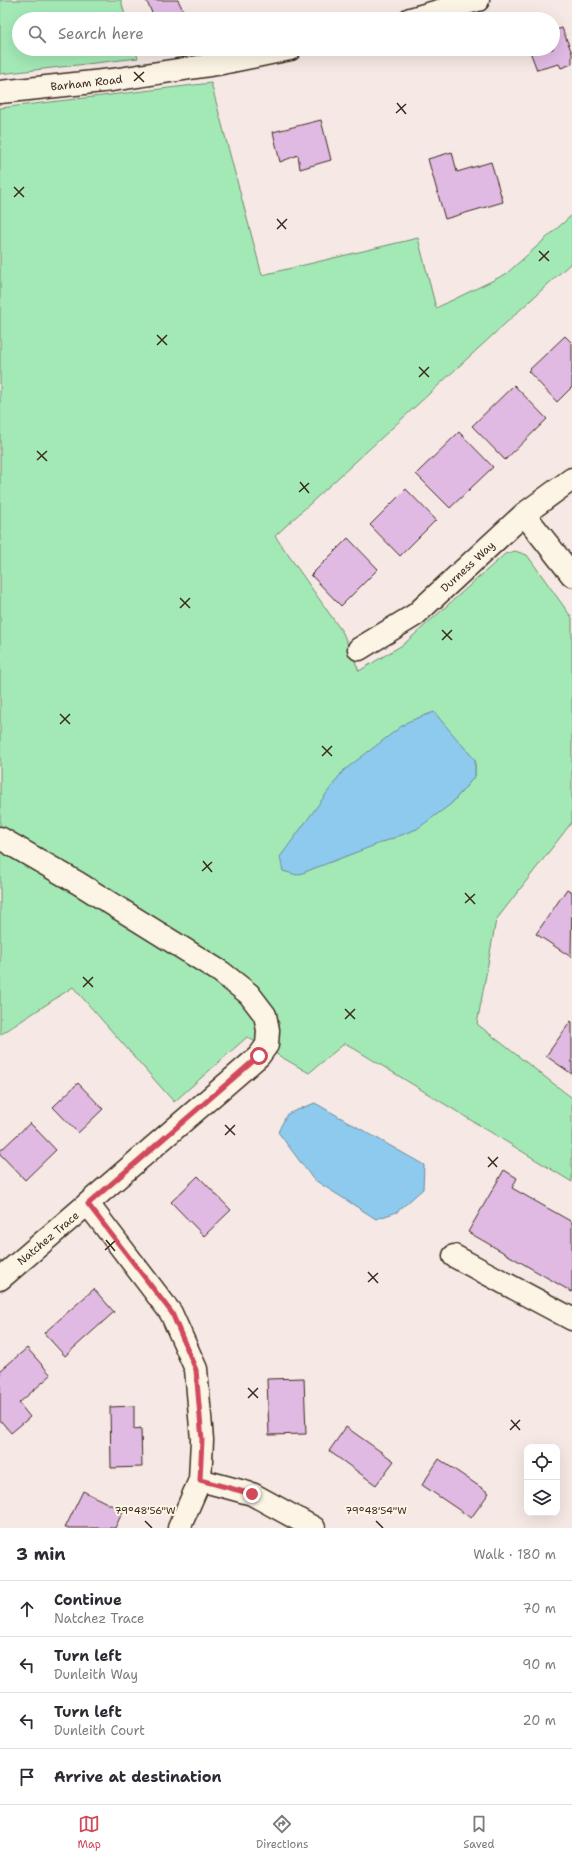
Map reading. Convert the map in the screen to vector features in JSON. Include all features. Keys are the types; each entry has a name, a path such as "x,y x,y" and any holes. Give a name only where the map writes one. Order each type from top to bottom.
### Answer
{"street":[{"path":"435,12 478,0"},
{"name":"Barham Road","path":"0,92 112,80 217,64 256,56"},
{"name":"Durness Way","path":"359,649 414,615 524,514 572,479"},
{"path":"524,514 572,575"},
{"name":"Natchez Trace","path":"0,838 78,883 221,972 249,994 265,1015 268,1030 267,1045 259,1056 0,1279"},
{"path":"88,1204 172,1313 196,1370 202,1440 200,1480 179,1528"},
{"path":"454,1256 572,1319"},
{"path":"200,1480 252,1494 314,1528"}],"green space":[{"path":"0,0 121,0 124,12 12,12 12,56 137,56 138,58 0,74"},
{"path":"211,83 262,275 418,238 436,308 506,274 572,215 572,262 275,536 343,633 359,671 404,644 505,554 515,551 527,555 572,618 572,822 496,920 477,1024 572,1098 572,1182 345,1043 309,1073 247,1037 174,1102 73,987 0,1035 0,108","holes":["475,760 475,776 451,804"]}],"water":[{"path":"434,712 475,760 475,776 451,804 417,829 297,875 283,871 280,857 343,771 407,722"},
{"path":"315,1103 424,1165 423,1189 397,1212 376,1219 313,1179 278,1132 287,1114"}],"building":[{"path":"146,0 178,0 184,12 152,12"},
{"path":"562,28 572,53 572,64 561,68 559,64 537,70 532,56 560,56 560,29"},
{"path":"321,120 331,160 300,169 298,155 280,162 273,132"},
{"path":"452,152 457,172 491,162 503,202 445,219 428,159"},
{"path":"565,336 572,343 572,387 557,402 528,371"},
{"path":"514,385 547,419 505,460 472,426"},
{"path":"459,432 493,467 450,508 416,474"},
{"path":"406,489 436,520 400,556 370,525"},
{"path":"348,538 378,569 341,606 311,575"},
{"path":"567,889 572,892 571,957 536,934"},
{"path":"571,1021 572,1022 572,1074 546,1056"},
{"path":"78,1083 103,1109 78,1133 53,1107"},
{"path":"30,1123 56,1150 25,1180 0,1154 0,1151"},
{"path":"504,1170 517,1178 512,1188 572,1222 572,1292 468,1232"},
{"path":"198,1176 231,1210 204,1236 171,1202"},
{"path":"94,1289 114,1312 65,1356 44,1333"},
{"path":"27,1348 51,1375 19,1403 30,1417 11,1433 0,1420 0,1371"},
{"path":"304,1378 306,1434 269,1435 267,1379"},
{"path":"134,1406 134,1429 141,1428 142,1467 111,1468 110,1407"},
{"path":"346,1427 394,1461 376,1485 329,1451"},
{"path":"439,1459 489,1493 471,1518 422,1485"},
{"path":"83,1491 123,1511 115,1528 65,1528"}],"route":[{"path":"252,1494 200,1480 202,1440 196,1370 172,1313 88,1204 259,1056"}]}
